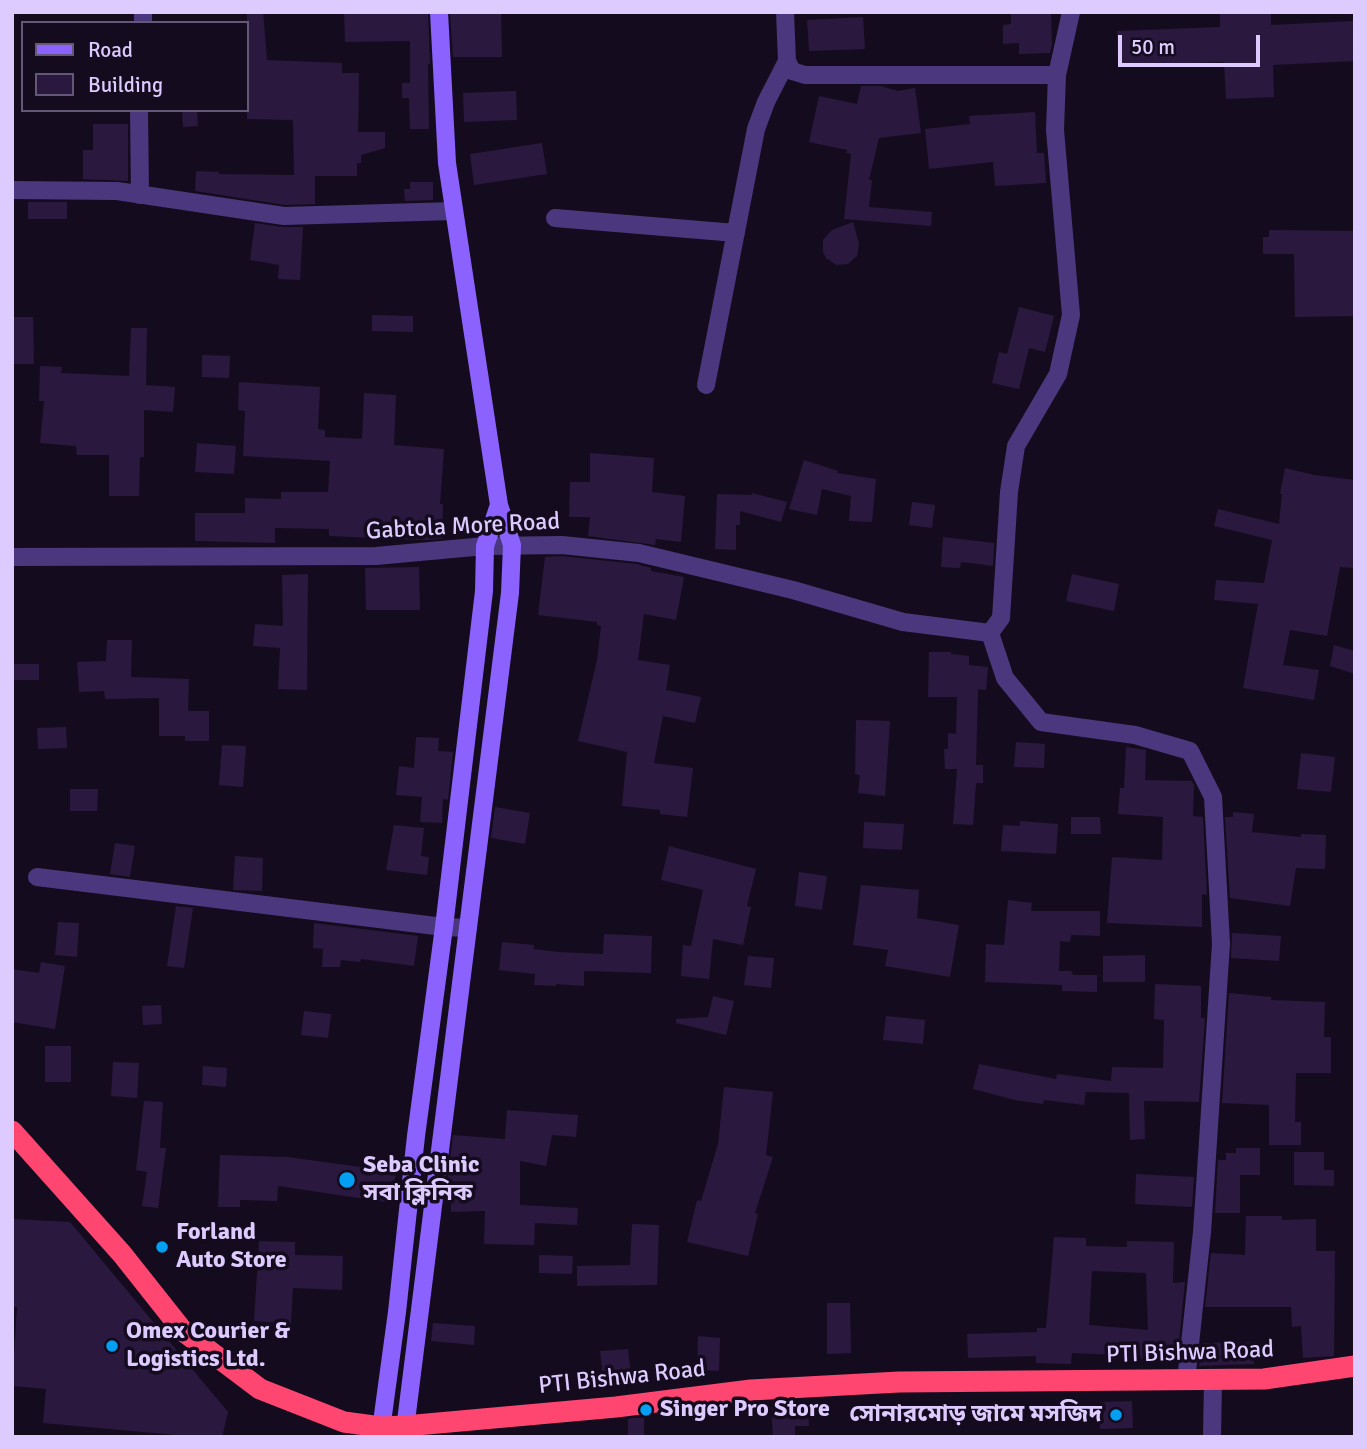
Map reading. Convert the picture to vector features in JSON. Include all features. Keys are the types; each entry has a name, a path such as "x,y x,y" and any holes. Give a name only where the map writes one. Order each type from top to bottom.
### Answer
{"highway":[{"name":"PTI Bishwa Road","path":"12,1131 122,1254 183,1331 261,1389 344,1422 380,1432 751,1390 899,1382 1264,1379 1355,1366"}],"street":[{"path":"405,1431 510,593 512,545 499,505 447,163 439,12"},
{"path":"785,12 787,61 792,71 805,75 1057,75"},
{"path":"1070,12 1057,75 1055,130 1071,315 1058,374 1016,446 1009,492 1000,618 990,633 1004,678 1041,722 1135,736 1191,751 1213,797 1221,944 1202,1232 1186,1381"},
{"path":"706,385 756,128 787,61"},
{"path":"139,112 140,195"},
{"path":"12,190 117,191 284,216 454,211"},
{"path":"555,218 736,233"},
{"path":"380,1432 397,1312 421,1095 484,591 485,546 499,505"},
{"name":"Gabtola More Road","path":"12,557 376,556 485,546 562,545 639,553 793,590 903,622 990,633"},
{"path":"37,877 468,928"},
{"path":"421,1095 446,1098"},
{"path":"1212,1437 1213,1381"}],"building":[{"path":"247,12 263,12 267,60 342,63 342,73 359,73 358,132 385,132 385,148 361,155 361,163 357,163 357,176 315,176 315,204 285,205 195,191 196,171 294,175 293,120 247,119"},
{"path":"344,12 428,12 429,129 410,129 409,98 402,98 402,83 410,83 410,41 345,42"},
{"path":"450,12 501,12 502,57 453,57"},
{"path":"1051,12 1050,53 1019,54 1019,43 1003,44 1003,25 1011,24 1011,13"},
{"path":"1220,12 1271,12 1271,25 1355,21 1355,61 1273,65 1274,97 1226,99 1224,62 1118,66 1117,31 1220,27"},
{"path":"863,17 865,49 809,51 807,20"},
{"path":"861,86 881,86 898,91 915,88 921,133 879,138 869,180 872,180 869,207 932,212 931,226 844,219 851,154 846,153 847,150 809,142 819,96 857,104"},
{"path":"516,91 517,120 464,122 463,93"},
{"path":"182,112 197,112 198,126 183,127"},
{"path":"1035,112 1037,153 1044,153 1046,183 995,186 993,162 929,169 925,129 970,124 969,116"},
{"path":"93,124 128,124 128,181 83,179 83,150 93,150"},
{"path":"542,143 547,174 474,185 470,154"},
{"path":"410,182 433,182 433,200 405,201 404,189 410,189"},
{"path":"28,202 67,202 67,219 28,219"},
{"path":"853,222 859,244 857,256 848,264 836,265 826,258 823,240 832,230"},
{"path":"255,223 303,227 300,280 278,279 279,265 250,260"},
{"path":"1269,230 1354,231 1355,316 1295,317 1294,254 1263,254 1263,237 1269,237"},
{"path":"1019,307 1054,316 1045,352 1029,348 1019,389 992,383 999,352 1007,354"},
{"path":"372,315 413,316 413,332 372,331"},
{"path":"12,317 33,317 34,364 12,364"},
{"path":"131,328 147,328 146,385 175,387 173,412 144,410 144,457 140,457 139,496 109,496 109,455 77,455 76,446 40,443 44,401 39,401 40,366 62,367 61,373 129,376"},
{"path":"202,355 230,356 229,378 202,377"},
{"path":"239,382 320,387 318,429 325,430 325,437 362,439 364,393 396,395 394,445 444,449 440,504 443,504 442,539 329,536 329,529 275,528 275,543 195,541 195,513 245,513 245,498 281,499 281,492 328,492 330,461 243,456 245,411 238,410"},
{"path":"197,443 236,446 234,474 195,472"},
{"path":"590,453 654,458 652,492 685,496 681,542 656,539 655,545 588,536 590,517 569,517 570,482 590,482"},
{"path":"804,460 838,471 837,473 876,479 872,522 849,521 851,496 822,489 817,515 789,509"},
{"path":"1285,468 1355,480 1355,568 1340,567 1327,636 1290,630 1283,665 1319,670 1314,700 1243,688 1258,604 1214,600 1216,580 1264,583 1272,540 1214,526 1218,509 1279,524 1280,494"},
{"path":"752,493 787,502 781,522 740,511 740,525 736,525 736,550 715,549 717,494"},
{"path":"912,502 935,505 932,528 909,525"},
{"path":"943,537 994,543 993,566 961,562 960,568 941,567"},
{"path":"561,556 637,564 651,568 651,571 684,577 676,620 644,614 638,660 670,665 666,690 701,697 695,723 663,716 654,763 693,768 687,817 660,814 660,810 622,806 627,752 578,741 597,660 601,626 597,625 597,622 538,615 545,557"},
{"path":"419,567 420,610 366,610 365,568"},
{"path":"308,574 307,690 278,689 280,648 253,646 255,624 283,626 282,575"},
{"path":"1072,574 1119,584 1114,611 1066,601"},
{"path":"107,640 132,640 131,677 189,679 188,711 209,711 209,741 185,741 185,736 159,736 159,698 105,699 104,691 79,692 77,662 106,661"},
{"path":"1334,645 1355,651 1355,674 1330,666"},
{"path":"929,652 951,652 969,656 969,665 988,667 986,690 978,689 976,765 983,765 983,783 976,783 973,825 953,824 957,769 945,769 944,749 948,749 948,733 956,734 957,697 928,697"},
{"path":"12,664 39,664 39,680 12,680"},
{"path":"856,720 890,721 885,796 858,793 860,775 855,774"},
{"path":"66,727 67,748 38,749 37,728"},
{"path":"416,737 439,738 438,751 453,752 448,800 443,799 442,823 420,822 422,797 396,795 399,766 414,768"},
{"path":"1016,742 1045,744 1044,768 1014,767"},
{"path":"222,745 246,746 243,787 219,785"},
{"path":"1126,747 1146,750 1145,780 1192,781 1194,785 1193,816 1203,817 1207,895 1202,894 1202,927 1107,923 1112,857 1162,860 1163,817 1118,814 1120,788 1124,788"},
{"path":"1301,753 1335,757 1331,792 1297,789"},
{"path":"70,789 98,789 97,811 70,811"},
{"path":"495,807 530,813 525,844 491,838"},
{"path":"1233,812 1254,814 1252,832 1301,837 1301,834 1326,835 1325,869 1296,868 1290,906 1230,898 1225,817 1233,817"},
{"path":"1071,817 1100,817 1101,834 1071,834"},
{"path":"1020,821 1058,824 1056,854 1001,851 1003,825 1020,826"},
{"path":"864,822 904,824 902,850 863,848"},
{"path":"394,825 424,828 421,856 429,857 427,875 386,870"},
{"path":"115,843 135,846 130,877 110,874"},
{"path":"669,846 756,869 747,906 751,907 743,945 713,939 709,979 681,976 683,945 691,946 703,890 661,880"},
{"path":"235,856 263,858 262,891 233,890"},
{"path":"799,872 827,876 822,910 795,906"},
{"path":"861,885 919,890 917,918 959,925 950,977 885,966 888,950 853,945"},
{"path":"1008,900 1032,903 1031,911 1100,911 1100,936 1071,935 1070,942 1060,941 1059,971 1071,971 1073,975 1097,975 1097,992 1062,991 1062,985 985,982 986,944 1004,945"},
{"path":"176,906 193,908 184,968 167,966"},
{"path":"58,922 79,923 77,957 55,955"},
{"path":"314,923 418,936 414,966 361,959 360,962 341,960 340,967 322,967 323,949 313,948"},
{"path":"1232,933 1281,936 1279,961 1231,958"},
{"path":"604,934 652,936 651,973 584,971 584,986 556,986 534,985 535,974 499,970 502,942 534,945 533,949 558,952 603,954"},
{"path":"1145,955 1145,982 1103,982 1103,956"},
{"path":"748,956 774,958 771,988 744,985"},
{"path":"41,962 65,966 55,1029 12,1022 12,969 39,973"},
{"path":"1155,984 1201,986 1201,1018 1205,1018 1199,1102 1144,1101 1145,1139 1130,1140 1129,1093 1086,1092 1084,1105 1044,1100 1043,1104 973,1089 979,1064 1056,1079 1057,1074 1111,1081 1112,1067 1163,1068 1164,1020 1154,1019"},
{"path":"1229,993 1271,997 1271,1000 1325,1002 1324,1037 1331,1037 1331,1073 1296,1073 1295,1122 1301,1122 1301,1145 1269,1145 1269,1105 1222,1103"},
{"path":"713,996 734,1001 726,1035 676,1023 676,1019 708,1017"},
{"path":"161,1005 162,1024 143,1025 142,1006"},
{"path":"304,1011 331,1014 328,1038 301,1035"},
{"path":"886,1016 925,1020 923,1044 883,1040"},
{"path":"45,1046 71,1046 71,1082 45,1082"},
{"path":"113,1062 139,1063 137,1098 111,1096"},
{"path":"203,1066 227,1068 226,1087 202,1085"},
{"path":"724,1087 773,1092 766,1155 773,1157 755,1213 758,1214 748,1256 687,1242 697,1200 701,1201 718,1144"},
{"path":"144,1101 163,1102 160,1148 166,1148 158,1208 142,1206 147,1172 136,1170"},
{"path":"507,1110 578,1115 576,1137 552,1135 546,1166 520,1161 520,1205 578,1208 577,1225 535,1223 534,1245 484,1244 485,1211 451,1212 451,1192 446,1191 453,1135 505,1139"},
{"path":"1236,1148 1260,1148 1260,1175 1240,1175 1240,1213 1215,1213 1218,1160 1226,1160 1226,1153 1236,1153"},
{"path":"1294,1152 1324,1152 1324,1170 1334,1170 1334,1186 1294,1185"},
{"path":"220,1155 288,1157 396,1172 392,1203 278,1186 277,1201 240,1200 240,1207 218,1207"},
{"path":"1136,1174 1194,1177 1192,1207 1135,1204"},
{"path":"1246,1216 1282,1216 1282,1220 1316,1219 1316,1251 1335,1251 1334,1356 1303,1358 1301,1326 1292,1327 1291,1307 1205,1307 1211,1253 1245,1255"},
{"name":"Omex Courier & Logistics Ltd.","path":"12,1219 70,1222 228,1412 222,1437 43,1423 46,1389 12,1386 17,1307 12,1307"},
{"path":"632,1224 659,1225 657,1285 577,1286 577,1266 630,1265"},
{"path":"1054,1237 1086,1238 1086,1246 1127,1247 1127,1241 1174,1242 1173,1283 1185,1282 1177,1361 1141,1359 1141,1356 1072,1353 1071,1364 1036,1363 1036,1356 968,1358 967,1334 1037,1332 1037,1328 1046,1328","holes":["1092,1271 1146,1273 1148,1330 1089,1325"]},
{"path":"259,1241 295,1242 295,1255 343,1256 342,1290 293,1288 291,1324 254,1321"},
{"path":"539,1255 573,1256 572,1274 539,1273"},
{"path":"827,1303 850,1303 851,1353 827,1354"},
{"path":"433,1323 475,1326 474,1345 431,1341"},
{"path":"698,1336 720,1338 719,1371 697,1370"},
{"path":"1253,1342 1254,1364 1199,1366 1202,1343"},
{"path":"628,1349 631,1374 603,1377 600,1351"},
{"name":"সোনারমোড় জামে মসজিদ","path":"1132,1401 1133,1428 1100,1429 1099,1402"},
{"path":"808,1406 809,1426 795,1426 795,1437 773,1437 771,1407"},
{"path":"644,1418 644,1437 628,1437 628,1419"}],"place":[{"name":"Seba Clinic সবা ক্লিনিক","path":"347,1180"},
{"name":"Forland Auto Store","path":"162,1247"},
{"name":"Omex Courier & Logistics Ltd.","path":"112,1346"},
{"name":"Singer Pro Store","path":"646,1410"},
{"name":"সোনারমোড় জামে মসজিদ","path":"1116,1415"}]}
